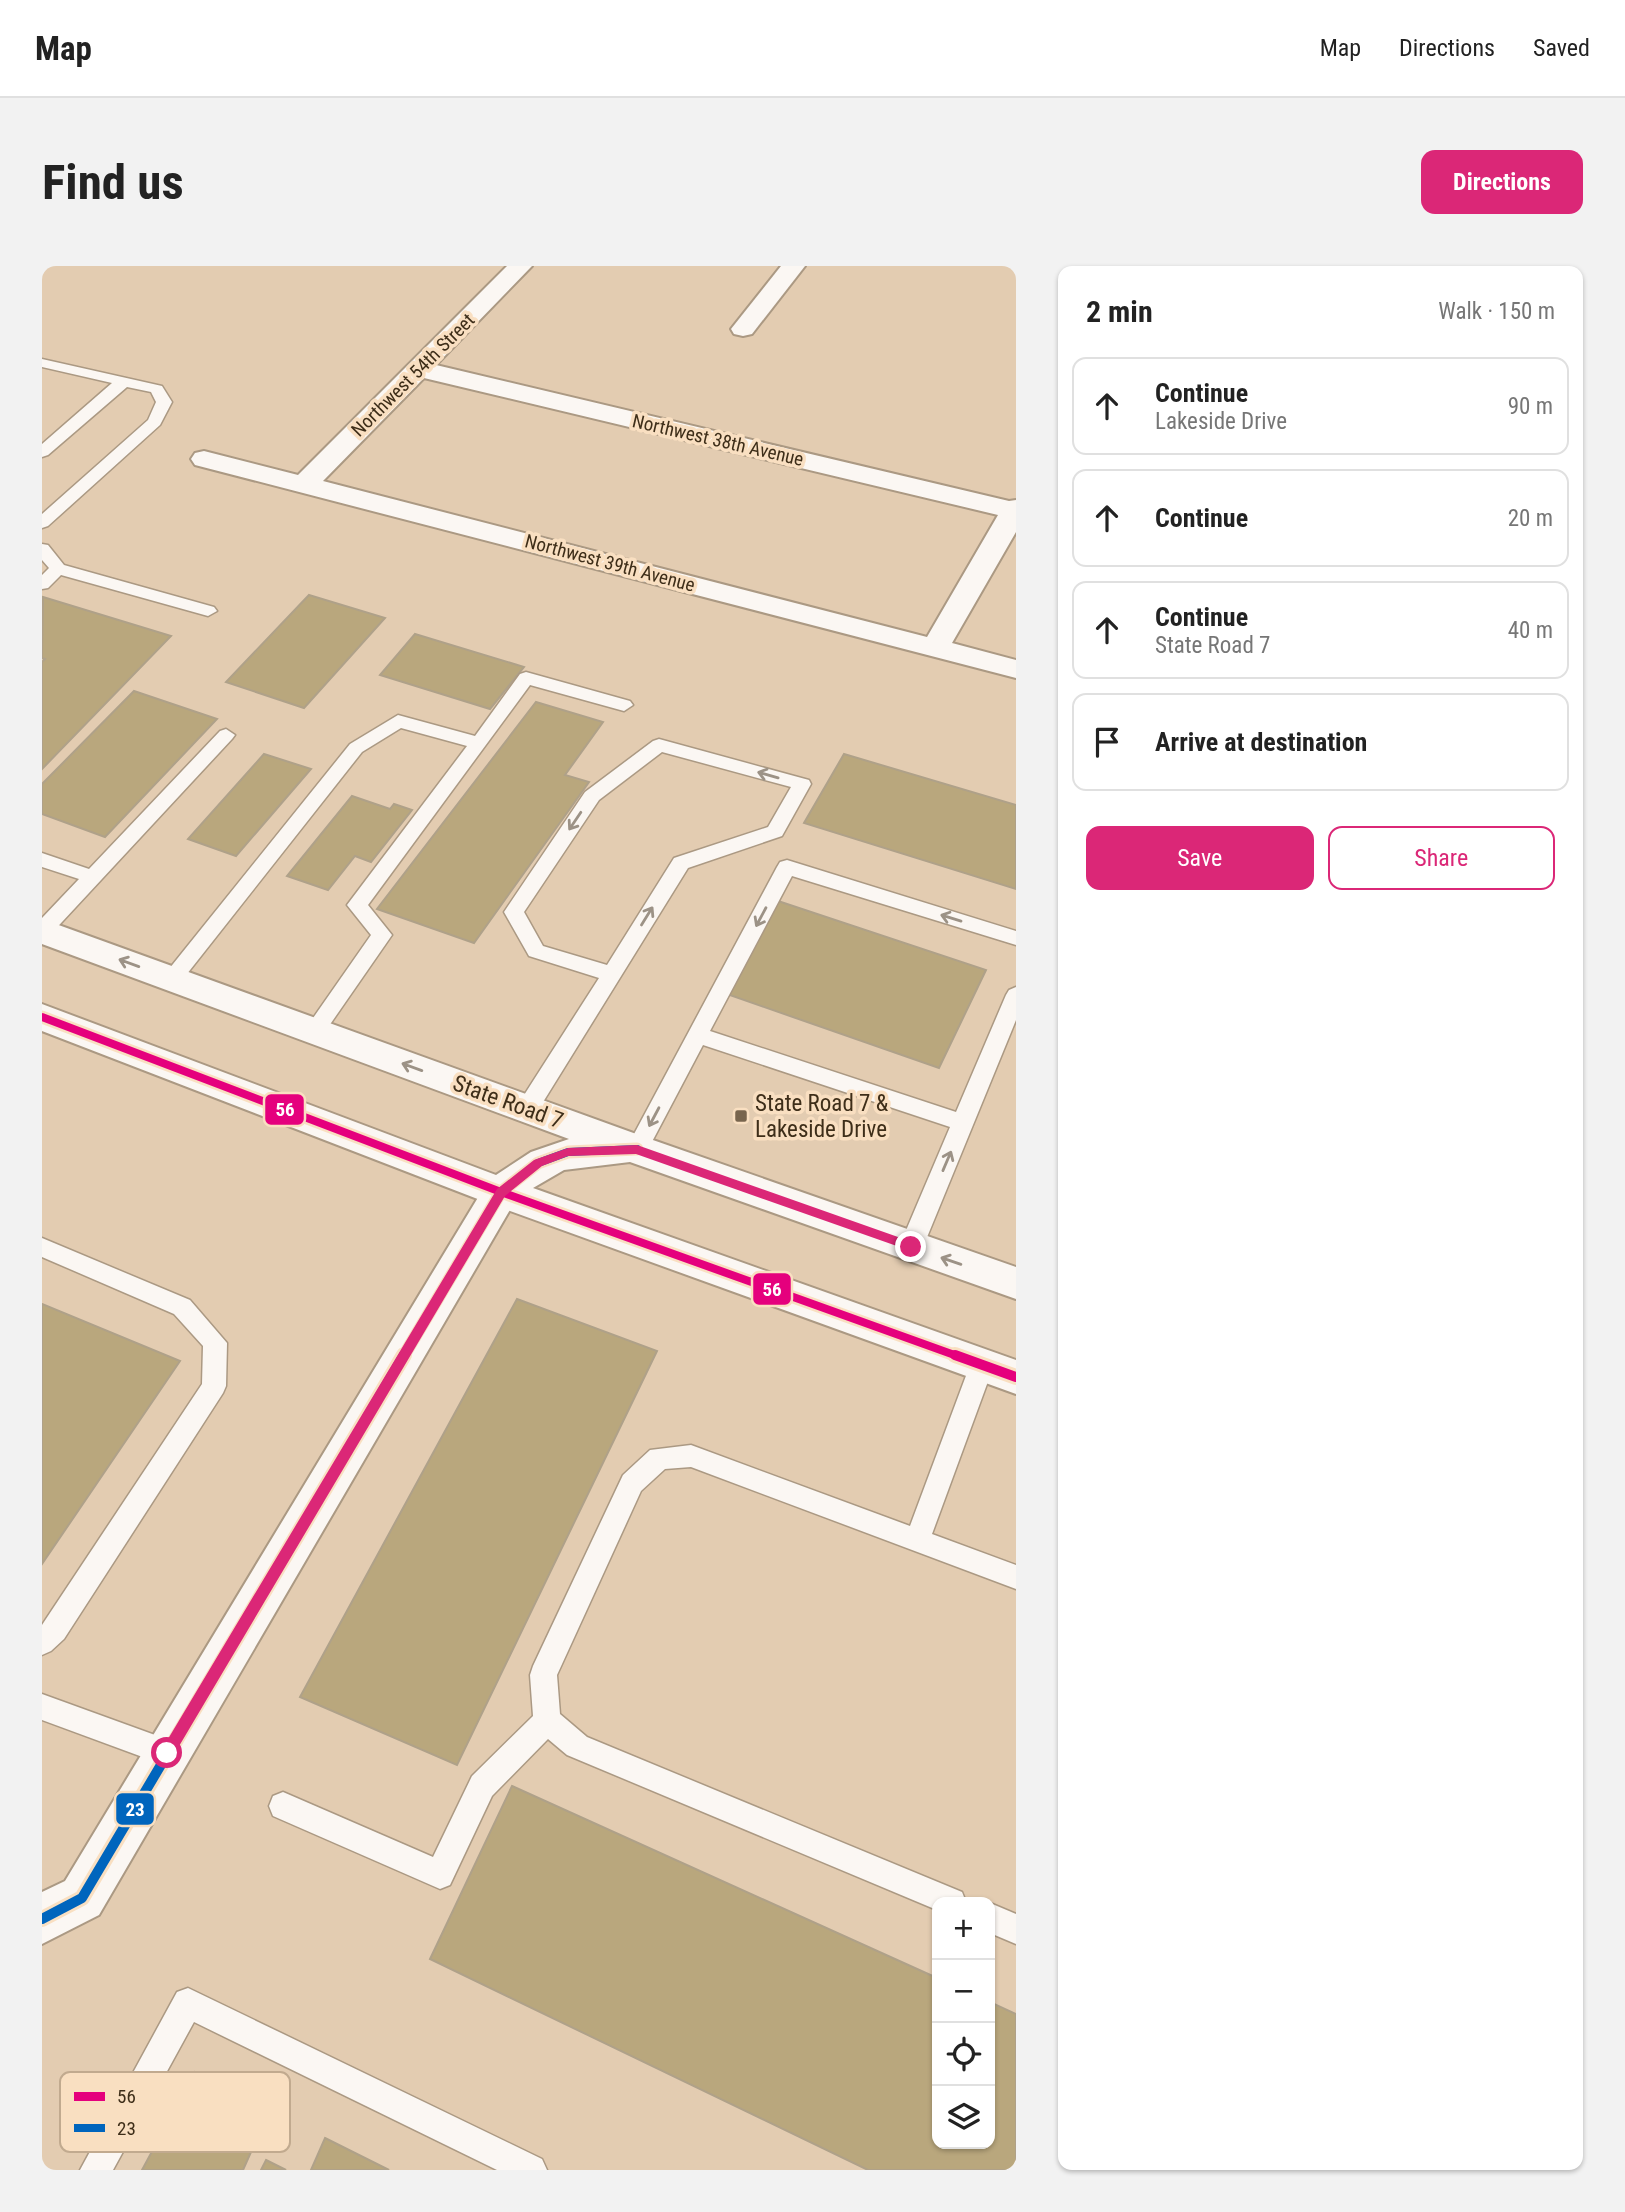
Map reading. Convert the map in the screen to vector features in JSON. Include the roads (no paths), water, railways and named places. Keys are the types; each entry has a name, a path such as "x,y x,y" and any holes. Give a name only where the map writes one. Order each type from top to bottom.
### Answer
{"street":[{"name":"Northwest 54th Street","path":"305,484 520,266"},
{"path":"743,329 793,266"},
{"name":"Northwest 38th Avenue","path":"420,369 1015,510"},
{"name":"Northwest 39th Avenue","path":"204,459 1016,669"},
{"path":"935,648 1015,510"},
{"name":"State Road 7","path":"42,931 637,1149 1016,1283"},
{"path":"42,1017 501,1192 999,1371"},
{"path":"42,1919 82,1898 501,1192 538,1163 568,1152 637,1149"}],"lane":[{"path":"42,363 158,389 164,402 155,422 42,523"},
{"path":"42,452 123,382"},
{"path":"42,550 58,569 208,611"},
{"path":"42,584 58,569"},
{"path":"315,1031 382,935 357,905 526,678 624,705"},
{"path":"172,979 356,748 398,721 479,743"},
{"path":"42,931 226,735"},
{"path":"527,1109 681,863 775,831 802,784 659,745 592,796 514,912 536,951 611,974"},
{"path":"42,860 93,877"},
{"path":"637,1149 787,867 1016,938"},
{"path":"911,1247 963,1123 1009,1030 1016,996"},
{"path":"698,1035 963,1123"},
{"path":"42,1247 182,1307 215,1343 214,1386 55,1630 42,1642"},
{"path":"918,1540 999,1371"},
{"path":"941,1897 577,1746 547,1721 543,1675 632,1482 659,1458 691,1456 1016,1577"},
{"path":"42,1707 167,1753"},
{"path":"283,1806 440,1875 482,1786 547,1721"},
{"path":"995,1920 1016,1929"},
{"path":"150,2072 188,2003 524,2168"},
{"path":"96,2170 106,2152"}],"place":[{"name":"State Road 7 & Lakeside Drive","path":"741,1116"}]}
